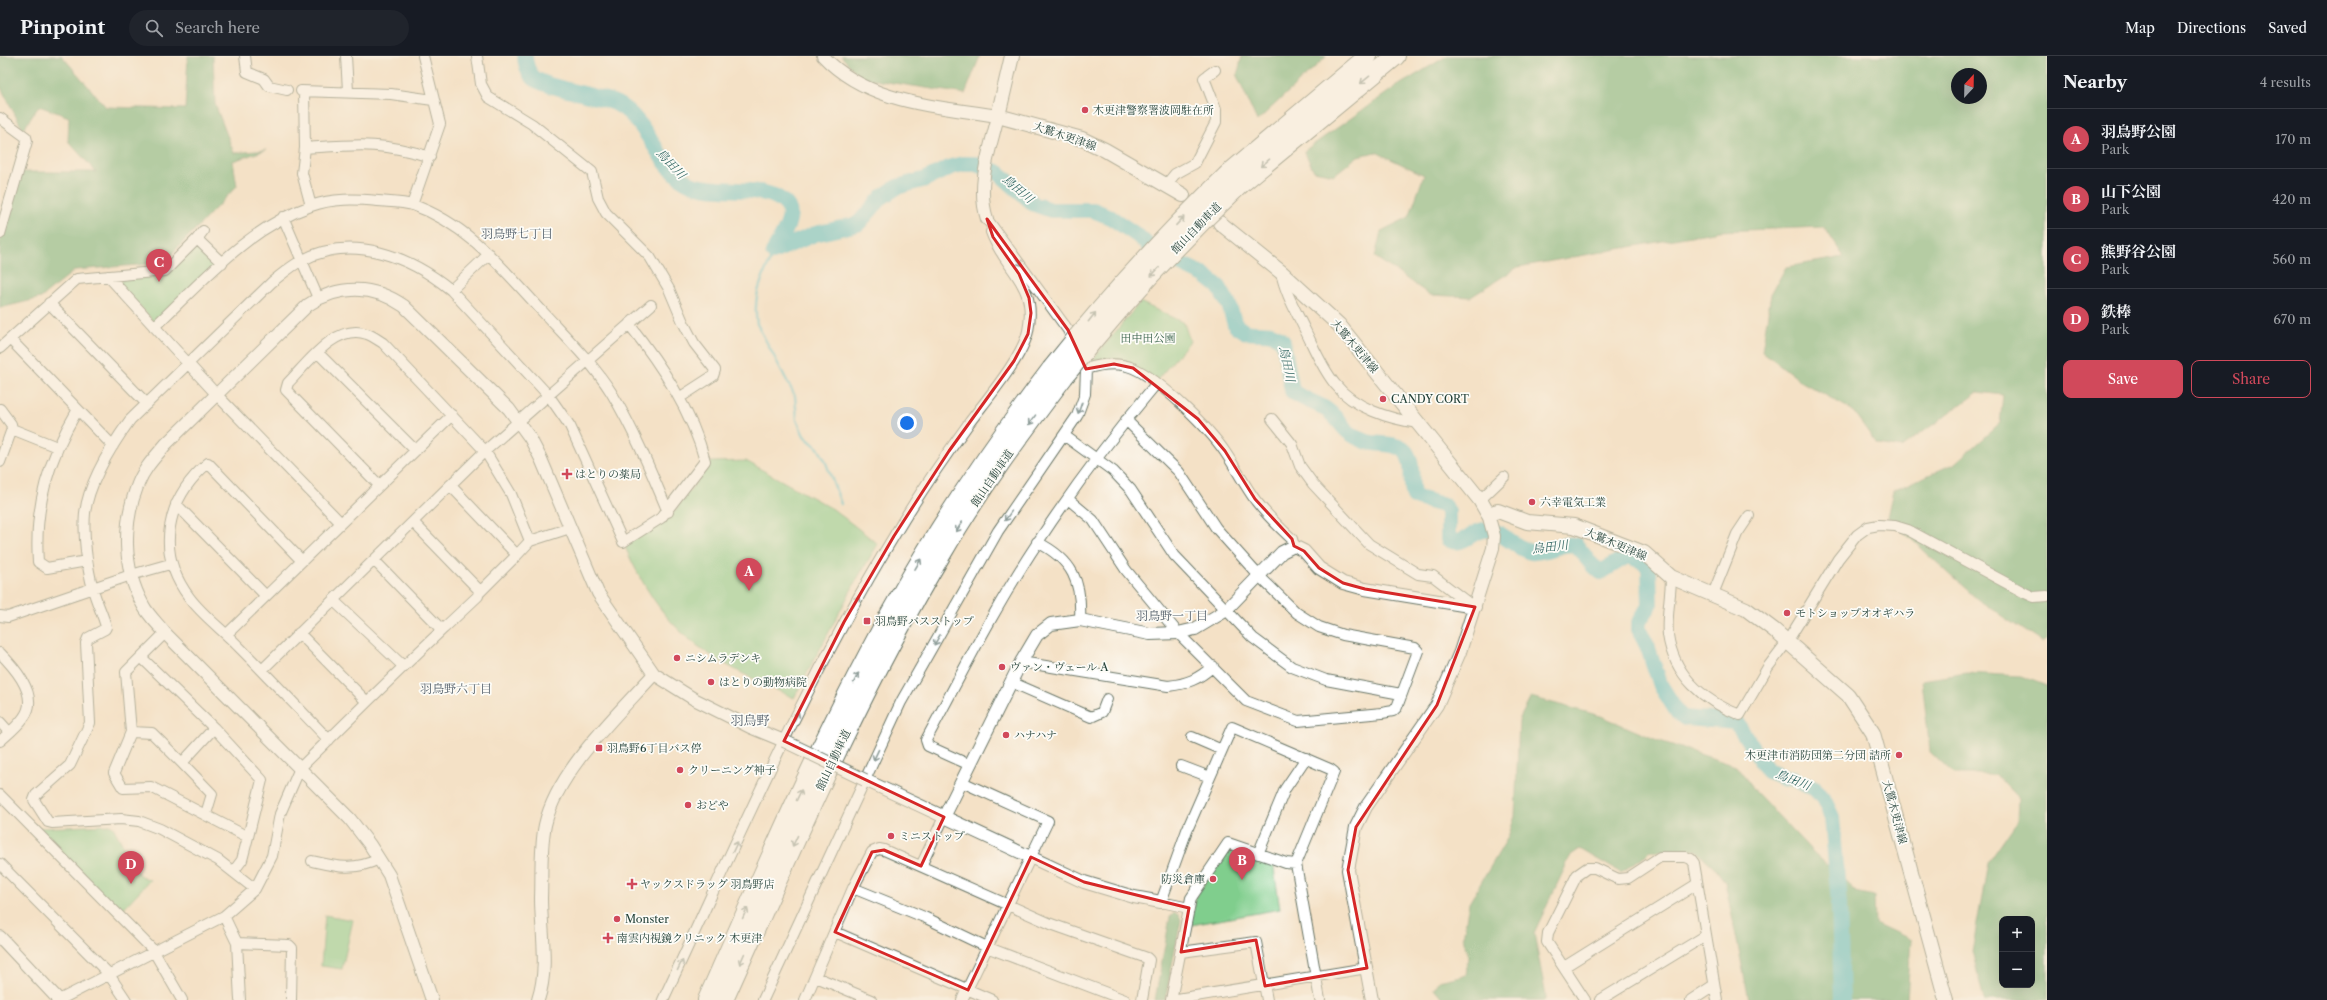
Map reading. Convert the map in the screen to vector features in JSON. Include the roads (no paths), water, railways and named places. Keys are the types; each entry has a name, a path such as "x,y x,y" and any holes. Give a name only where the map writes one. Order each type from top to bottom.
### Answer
{"highway":[{"path":"1234,179 1244,153 1352,56"},
{"name":"館山自動車道","path":"1234,179 1368,56"},
{"name":"館山自動車道","path":"724,1000 853,719 908,614 942,553 1097,311 1183,218 1396,56"},
{"name":"館山自動車道","path":"707,1000 815,761 901,593 971,480 1057,373"}],"main road":[{"path":"998,116 1012,56"},
{"name":"大鷲木更津線","path":"998,116 1051,129 1082,140 1183,195"},
{"name":"大鷲木更津線","path":"1220,223 1280,272 1339,325 1480,500 1488,514 1498,511 1527,522 1574,526 1644,553 1671,577 1746,609 1848,695 1873,733 1946,1000"}],"street":[{"path":"245,56 247,72 264,79 269,86 287,90"},
{"path":"346,56 348,92"},
{"path":"412,205 430,157 440,124 423,56"},
{"path":"477,56 481,84 488,97 532,124 592,172 598,198 606,213 633,238 654,264 669,290 682,322 694,343 715,370 713,376 679,398"},
{"path":"663,1000 784,741 844,622 894,536 949,451 1014,360 1028,334 1031,313 1029,298 1019,274 993,237 983,208 983,177 998,116 896,99 875,92 844,75 823,56"},
{"path":"1166,185 1175,174 1195,162 1216,122 1216,109 1204,78 1215,70"},
{"path":"311,206 302,173 305,148 303,91 391,94 433,100"},
{"path":"0,118 26,137 27,141 0,234"},
{"path":"305,148 369,144 402,148 430,157"},
{"path":"154,327 222,263 258,232 284,217 311,206 330,201 358,199 412,205 468,236 489,254 588,360 611,392 645,455 668,512"},
{"path":"284,217 318,298"},
{"path":"763,1000 901,702 998,531 1065,436 1077,416 1085,394 1086,370 1068,330 987,219"},
{"path":"0,348 77,279 165,271 200,235 222,263"},
{"path":"255,889 218,860 160,829 139,821 121,818 52,823 48,822 34,800 36,795 70,765 90,723 86,643 88,638 105,629 106,626 93,589 87,561 85,512 95,480 113,446 130,420 272,282 302,260 336,249 377,251 408,261 436,278 451,290 549,396 570,426 623,542 668,512 705,461 679,398 657,360 629,324"},
{"path":"451,290 489,254"},
{"path":"1280,272 1284,287 1324,367 1335,384 1356,402 1405,422 1418,424"},
{"path":"108,276 216,394 341,523"},
{"path":"432,1000 389,875 379,859 350,819 165,633 143,605 131,575 127,554 127,532 130,512 138,483 149,464 166,444 216,394 308,305 318,298 341,292 368,289 395,300 433,333 509,409 520,423 542,462 598,593 654,674 729,716 1084,882 1134,897 1189,908"},
{"path":"49,303 147,404"},
{"path":"262,670 485,451 520,423 588,360 651,305"},
{"path":"379,486 286,390 288,383 318,353 340,334 353,332 367,333 383,343 452,415 485,451 512,494 530,541"},
{"path":"10,339 77,411 113,446"},
{"path":"318,353 415,450"},
{"path":"1086,370 1098,365 1114,364 1133,368 1156,384 1198,419 1225,451 1255,499 1292,539 1294,546 1304,551 1319,568 1343,583 1365,589 1475,607"},
{"path":"970,766 928,746 926,740 979,640 1037,542 1126,420 1156,384"},
{"path":"0,409 11,424 12,429 0,462"},
{"path":"77,411 57,447 40,498 38,562 47,568 87,561"},
{"path":"227,634 452,415"},
{"path":"1272,419 1292,444 1300,466 1313,484 1368,544 1418,574 1433,576 1446,584 1460,599 1475,607"},
{"path":"1068,499 1093,520 1126,570 1178,633 1213,666 1246,701 1298,721 1393,711 1397,707 1418,651 1415,648 1343,635 1319,627 1297,613 1258,576 1216,528 1179,472 1126,420"},
{"path":"12,429 57,447"},
{"path":"1065,436 1097,459 1131,490 1174,555 1225,611 1253,638 1292,667 1326,680 1401,694"},
{"path":"302,560 208,463 194,475 176,504 168,532 170,564 189,598 227,634 329,740"},
{"path":"1480,500 1504,477"},
{"path":"450,485 517,555"},
{"path":"176,504 266,596"},
{"path":"1372,1000 1348,870 1356,827 1366,807 1437,705 1460,652 1492,548 1494,536 1488,514"},
{"path":"1712,594 1737,534 1749,516"},
{"path":"413,522 480,592"},
{"path":"1671,577 1668,635 1680,670 1691,686 1704,697 1727,710 1740,715 1768,667 1787,642 1838,559 1857,535 1868,527 1895,526 1908,530 2025,593 2034,597 2047,596"},
{"path":"0,937 58,1000 153,950 224,916 255,889 272,856 280,814 300,768 444,628 530,541 570,528"},
{"path":"1037,542 1053,550 1066,562 1077,581 1081,596 1080,620"},
{"path":"921,866 1011,682 1036,635 1051,624 1080,620 1150,634 1178,633 1195,629 1225,611 1282,552 1294,546"},
{"path":"374,560 440,628 444,628"},
{"path":"0,616 8,617 131,575 170,564"},
{"path":"333,600 401,664 402,668"},
{"path":"165,633 142,658 126,672 131,732 114,773 123,788 151,787 206,814 248,838"},
{"path":"299,633 367,702"},
{"path":"0,653 18,672 24,682 28,704 25,717 0,741"},
{"path":"142,658 214,728 262,780 242,860 233,872"},
{"path":"1021,662 1168,686 1186,684 1201,678 1213,666"},
{"path":"538,1000 544,969 541,900 542,842 548,814 565,781 590,746 654,674"},
{"path":"1011,682 1091,717 1102,712 1107,699"},
{"path":"0,722 9,732"},
{"path":"1161,902 1187,830 1232,727 1330,768 1334,772 1296,864 1320,1000"},
{"path":"182,763 214,728"},
{"path":"131,732 152,733 212,794 206,814"},
{"path":"1192,738 1222,750"},
{"path":"1258,854 1286,789 1306,758"},
{"path":"1181,766 1210,777"},
{"path":"962,782 1048,821 989,948 962,1000"},
{"path":"2,801 153,950 182,1000"},
{"path":"1296,864 1258,854 1228,843 1196,889 1189,908 1171,1000 1265,986 1367,968"},
{"path":"805,1000 853,888 872,852 879,849 921,866 1051,924 1147,958 1149,960 1142,1000"},
{"path":"1585,1000 1547,942 1548,933 1577,875 1588,868 1595,868 1618,879 1628,878 1660,857 1686,857 1691,859 1694,863 1705,936 1717,1000"},
{"path":"312,861 351,868 364,866 379,859"},
{"path":"0,864 108,973 126,1000"},
{"path":"1564,967 1697,884"},
{"path":"853,888 924,917 989,948 1125,1000"},
{"path":"224,916 237,943 240,1000"},
{"path":"834,932 992,1000"},
{"path":"1600,1000 1705,936"},
{"path":"1181,952 1256,942 1267,1000"},
{"path":"237,943 289,945 292,948 291,1000"},
{"path":"816,977 871,1000"},
{"path":"1691,1000 1714,985"}],"waterway":[{"name":"鳥田川","path":"525,56 526,65 530,73 540,82 608,100 617,104 628,112 638,122 670,168 679,177 691,184 715,189 743,190 770,194 780,199 788,207 790,212 788,224 773,252"},
{"name":"鳥田川","path":"773,252 815,234 858,224 882,197 897,187 926,179 951,167 963,164 976,164 999,173 1034,204 1051,210 1093,210 1110,217 1138,236 1154,251 1204,275 1219,287 1229,305 1235,325 1246,332 1275,335 1283,342 1292,391 1300,397 1327,410 1347,431 1357,438 1365,441 1397,446 1406,452 1410,462 1414,497 1443,505 1448,511 1448,539 1458,542 1484,530 1497,533 1519,547 1531,552 1542,551 1564,545 1576,545 1593,566 1601,572 1627,556 1640,560 1649,567 1650,605 1640,620 1638,627 1648,648 1661,686 1678,713 1685,718 1736,722 1768,771 1785,778 1794,779 1815,789 1823,798 1832,817 1839,904 1842,1000"},
{"path":"773,252 757,295 757,324 795,396 797,420 804,436 818,448 825,460 841,504"}],"place":[{"name":"木更津警察署波岡駐在所","path":"1085,110"},
{"name":"熊野谷公園","path":"159,282"},
{"name":"CANDY CORT","path":"1383,399"},
{"name":"はとりの薬局","path":"567,474"},
{"name":"六幸電気工業","path":"1532,502"},
{"name":"羽鳥野公園","path":"749,591"},
{"name":"モトショップオオギハラ","path":"1787,613"},
{"name":"羽鳥野バスストップ","path":"867,621"},
{"name":"ニシムラデンキ","path":"677,658"},
{"name":"ヴァン・ヴェール A","path":"1002,667"},
{"name":"はとりの動物病院","path":"711,682"},
{"name":"ハナハナ","path":"1006,735"},
{"name":"羽鳥野6丁目バス停","path":"599,748"},
{"name":"木更津市消防団第二分団 詰所","path":"1899,755"},
{"name":"クリーニング神子","path":"680,770"},
{"name":"おどや","path":"688,805"},
{"name":"ミニストップ","path":"891,836"},
{"name":"防災倉庫","path":"1213,879"},
{"name":"山下公園","path":"1242,880"},
{"name":"鉄棒","path":"131,884"},
{"name":"ヤックスドラッグ 羽鳥野店","path":"632,884"},
{"name":"Monster","path":"617,919"},
{"name":"南雲内視鏡クリニック 木更津","path":"608,938"}],"district":[{"name":"羽鳥野七丁目","path":"517,234"},
{"name":"羽鳥野一丁目","path":"1172,616"},
{"name":"羽鳥野六丁目","path":"456,689"},
{"name":"羽鳥野","path":"750,720"}],"park label":[{"name":"田中田公園","path":"1148,338"}]}
